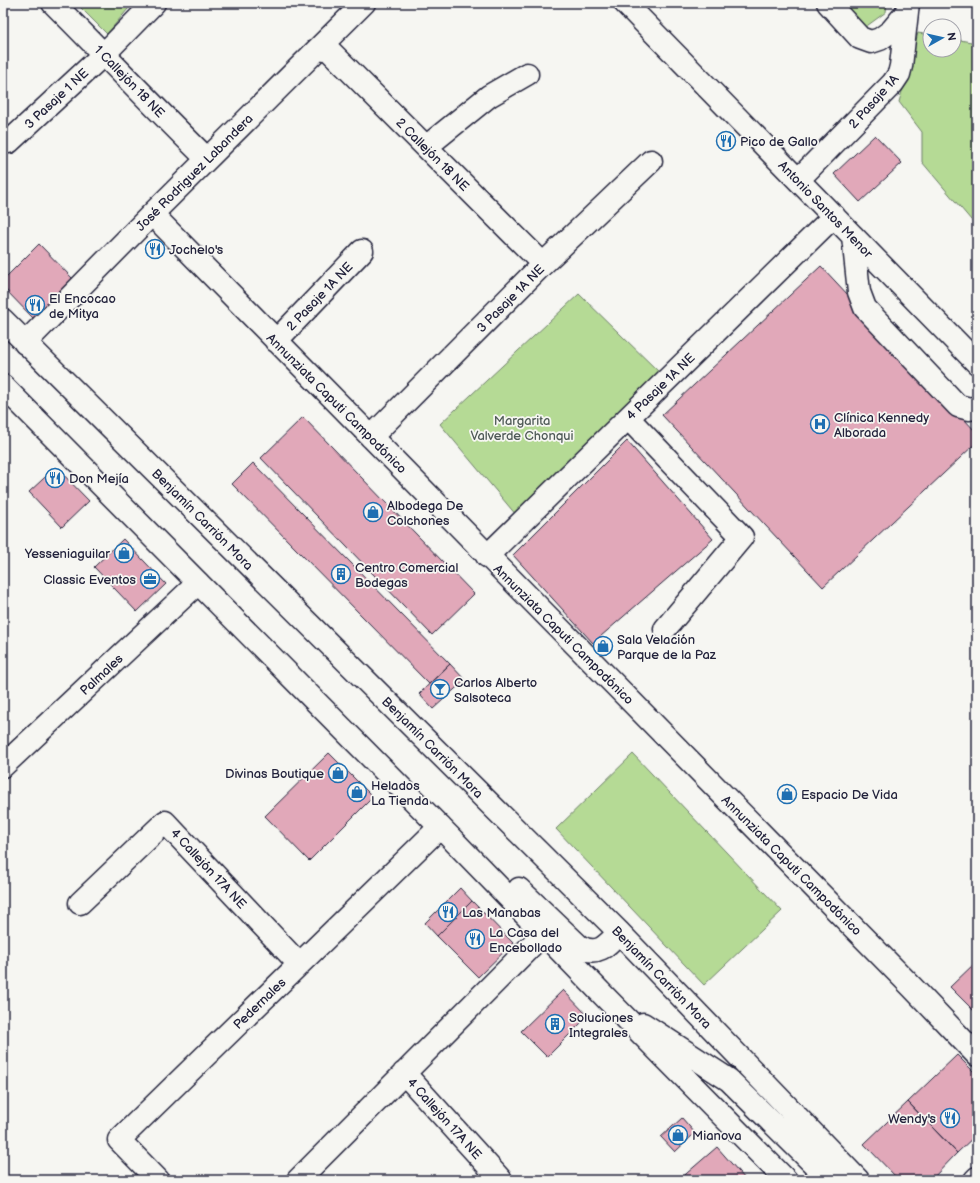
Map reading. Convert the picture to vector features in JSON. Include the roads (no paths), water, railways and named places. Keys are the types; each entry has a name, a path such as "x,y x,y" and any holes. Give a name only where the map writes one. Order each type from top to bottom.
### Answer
{"street":[{"name":"1 Callejón 18 NE","path":"53,3 207,159"},
{"name":"3 Pasaje 1 NE","path":"9,142 104,54 154,3"},
{"name":"José Rodriguez Labandera","path":"25,343 364,3"},
{"name":"Antonio Santos Menor","path":"625,3 977,363"},
{"path":"828,3 860,38 871,42 880,39 891,31 908,7"},
{"name":"2 Pasaje 1A","path":"798,180 893,83 899,74 908,7"},
{"name":"2 Callejón 18 NE","path":"323,44 543,264"},
{"path":"426,147 489,96 527,74"},
{"name":"3 Pasaje 1A NE","path":"371,437 543,264 651,161"},
{"name":"Annunziata Caputi Campodónico","path":"152,214 977,1055"},
{"name":"4 Pasaje 1A NE","path":"487,556 834,216"},
{"path":"853,236 859,292 865,308 958,406 970,409 977,407"},
{"name":"2 Pasaje 1A NE","path":"276,341 362,251"},
{"name":"Benjamín Carrión Mora","path":"3,320 620,932 858,1180"},
{"path":"3,386 440,828 608,1002 786,1180"},
{"path":"628,418 742,537 665,629"},
{"name":"Palmales","path":"3,766 198,583"},
{"name":"4 Callejón 17A NE","path":"80,903 165,822 300,964"},
{"name":"Pedernales","path":"158,1180 119,1140 440,828"},
{"path":"480,869 508,878 579,946 586,950 604,948 620,932"},
{"path":"298,1180 543,934"},
{"path":"608,1002 729,1080 830,1180"},
{"name":"4 Callejón 17A NE","path":"404,1073 501,1180"}],"place":[{"name":"Pico de Gallo","path":"726,141"},
{"name":"Jochelo's","path":"155,249"},
{"name":"El Encocao de Mitya","path":"35,305"},
{"name":"Clínica Kennedy Alborada","path":"820,424"},
{"name":"Don Mejía","path":"55,478"},
{"name":"Albodega De Colchones","path":"373,512"},
{"name":"Yesseniaguilar","path":"124,553"},
{"name":"Centro Comercial Bodegas","path":"341,574"},
{"name":"Classic Eventos","path":"150,579"},
{"name":"Sala Velación Parque de la Paz","path":"603,646"},
{"name":"Carlos Alberto Salsoteca","path":"440,689"},
{"name":"Divinas Boutique","path":"338,773"},
{"name":"Helados La Tienda","path":"357,792"},
{"name":"Espacio De Vida","path":"787,794"},
{"name":"Las Manabas","path":"448,912"},
{"name":"La Casa del Encebollado","path":"475,939"},
{"name":"Soluciones Integrales","path":"555,1024"},
{"name":"Wendy's","path":"950,1118"},
{"name":"Mianova","path":"678,1135"}],"park label":[{"name":"Margarita Valverde Chonqui","path":"522,428"}]}
